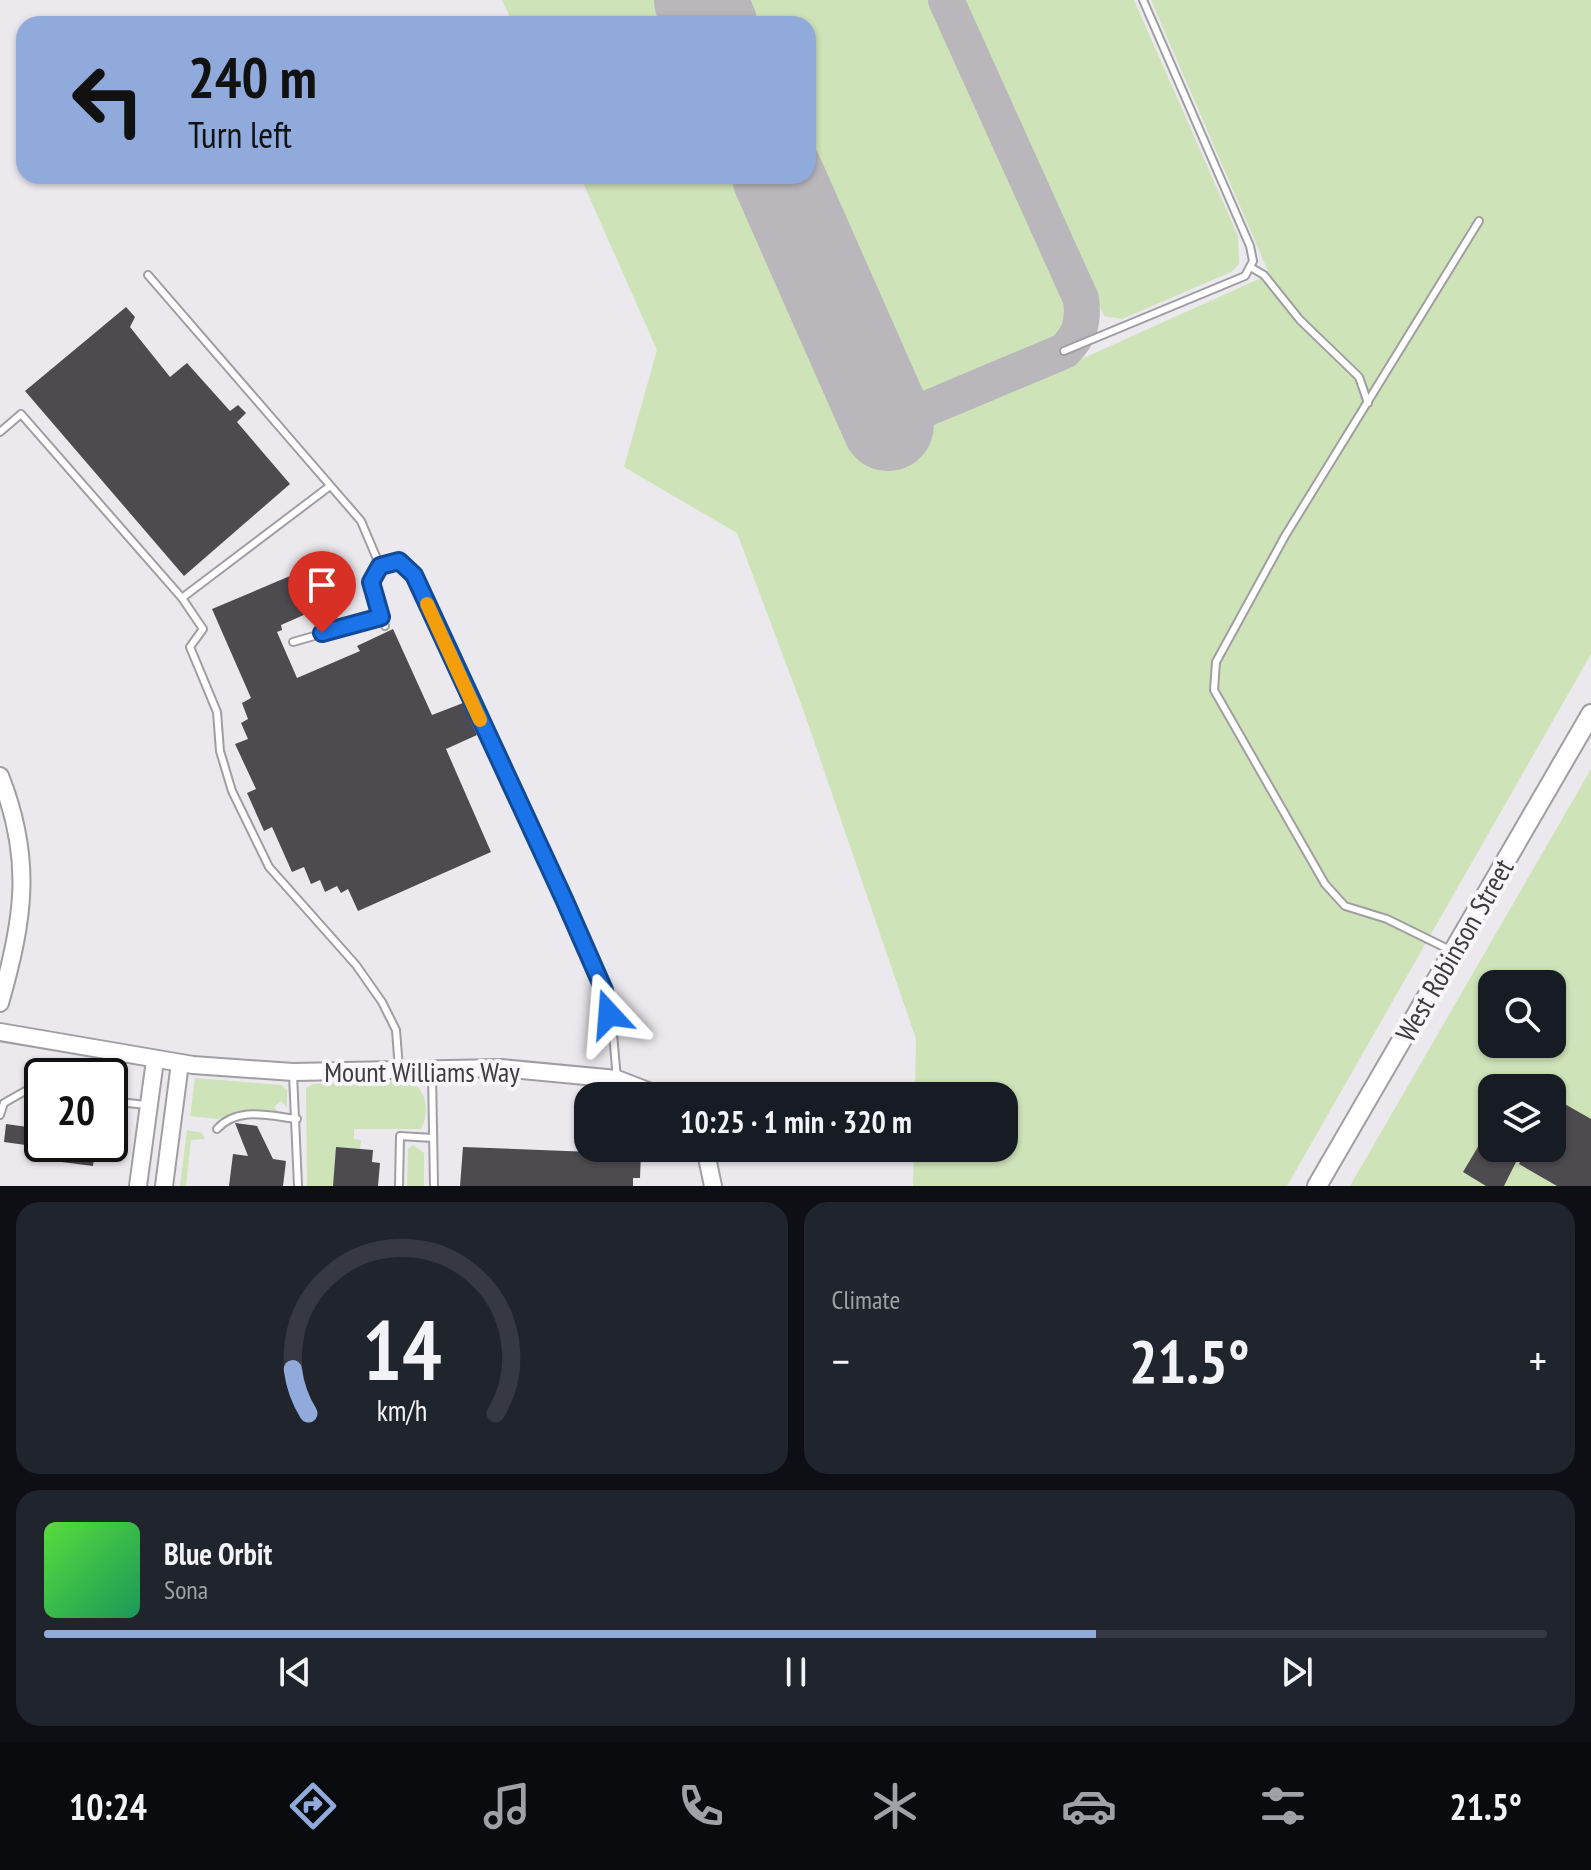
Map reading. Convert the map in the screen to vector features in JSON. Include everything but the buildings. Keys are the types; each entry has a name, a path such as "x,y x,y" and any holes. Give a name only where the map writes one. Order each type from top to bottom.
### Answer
{"main road":[{"name":"West Robinson Street","path":"1317,1186 1591,714"}],"street":[{"path":"0,776 18,834 24,884 21,920 0,1003"},
{"path":"0,1032 155,1060 138,1186"},
{"name":"Mount Williams Way","path":"155,1060 293,1072 399,1069 432,1072 501,1068 625,1082"},
{"path":"164,1186 180,1063"},
{"path":"708,1162 713,1186"}],"lane":[{"path":"1064,351 1245,276 1252,268 1250,246 1143,0"},
{"path":"1453,952 1387,919 1345,906 1325,884 1214,690 1216,662 1285,536 1479,221"},
{"path":"1252,268 1264,275 1300,320 1359,377 1368,403"},
{"path":"148,275 361,521 380,566"},
{"path":"0,432 21,414 182,598 203,629 190,647 217,712 220,751 232,791 269,867 356,965 382,1002 396,1030 399,1069"},
{"path":"182,598 330,486"},
{"path":"385,626 371,582 380,566 399,561 414,575 604,990 613,1034 617,1079"},
{"path":"293,642 381,617"},
{"path":"293,1072 298,1186"},
{"path":"432,1072 434,1186"},
{"path":"0,1115 4,1103 24,1092"},
{"path":"128,1103 150,1106"},
{"path":"217,1129 228,1116 245,1114 297,1119"},
{"path":"399,1186 400,1136 433,1138"}],"green space":[{"path":"502,0 667,0 674,16 509,16"},
{"path":"735,0 934,0 1068,303 1070,324 1059,339 939,392 921,391 901,378 816,184 816,16 742,16"},
{"path":"963,0 1134,0 1238,236 1239,264 1231,272 1122,319 1104,316"},
{"path":"1151,0 1591,0 1591,654 1287,1186 913,1186 914,1162 1018,1162 1018,1082 915,1082 916,1039 803,709 737,533 624,467 657,350 584,184 749,184 872,463 927,438 924,430 1259,279 1268,271"},
{"path":"1591,769 1591,1186 1350,1186"},
{"path":"195,1078 281,1085 287,1090 287,1107 281,1101 274,1107 280,1113 240,1110 218,1119 190,1116"},
{"path":"409,1081 420,1089 425,1102 421,1129 354,1129 354,1139 361,1140 360,1150 335,1186 307,1186 306,1088 313,1084"},
{"path":"187,1130 202,1133 205,1139 191,1140 186,1186 180,1186"},
{"path":"413,1145 424,1153 424,1186 407,1186 408,1149"}],"taxiway":[{"path":"888,425 1064,351 1077,334 1082,314 1081,299 946,0"}],"runway":[{"path":"700,0 707,16"},
{"path":"782,184 888,425"}],"slow traffic":[{"path":"427,604 480,720"}],"route":[{"path":"322,633 381,617 371,582 380,566 399,561 414,575 564,899 594,974 604,990 609,1014"}]}
